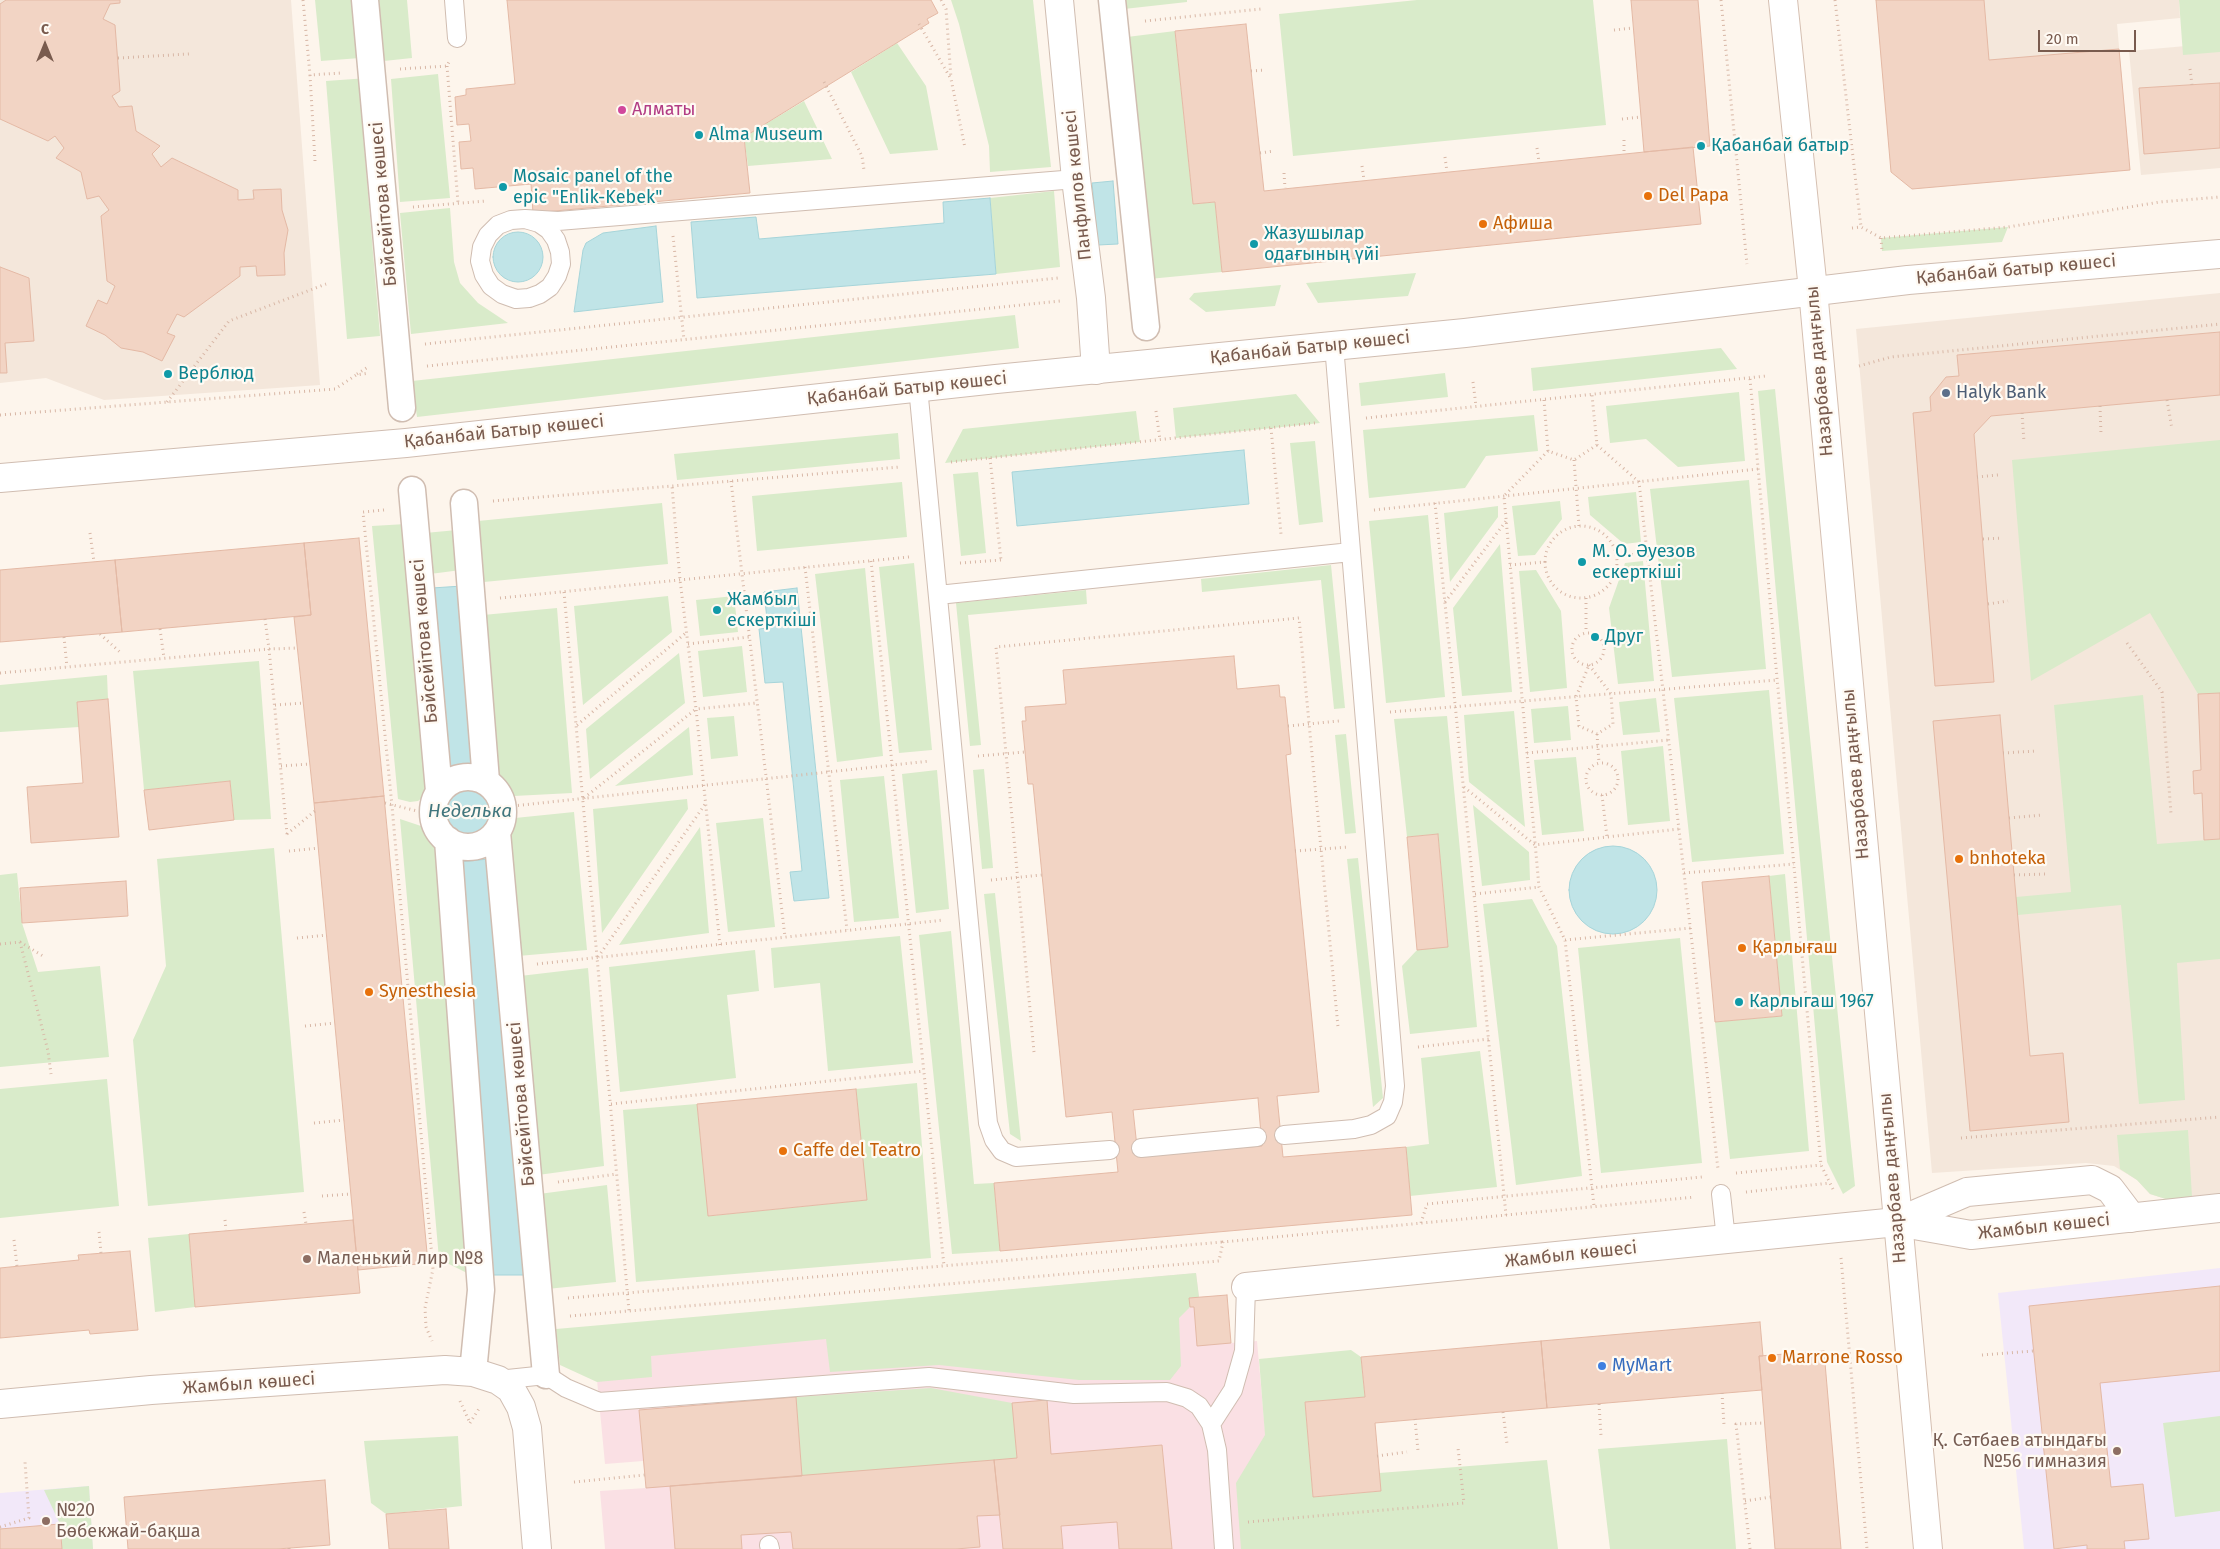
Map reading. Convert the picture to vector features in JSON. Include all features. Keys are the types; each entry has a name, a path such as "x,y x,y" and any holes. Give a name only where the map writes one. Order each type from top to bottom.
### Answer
{"street":[{"name":"Бәйсейітова көшесі","path":"365,0 402,408"},
{"name":"Панфилов көшесі","path":"1059,0 1076,179 1091,298 1096,370"},
{"name":"Назарбаев даңғылы","path":"1783,0 1812,290 1896,1222 1928,1549"},
{"path":"1113,12 1146,328"},
{"name":"Қабанбай батыр көшесі","path":"1812,290 1908,280 2220,254"},
{"name":"Қабанбай Батыр көшесі","path":"0,478 406,443 918,387 1652,312 1812,290"},
{"name":"Бәйсейітова көшесі","path":"412,499 436,803 436,826 448,840 481,1290 485,1376"},
{"path":"464,503 486,781"},
{"path":"436,803 447,783 461,777 476,777 486,781 501,796 504,807"},
{"name":"Бәйсейітова көшесі","path":"504,807 504,818 497,832 546,1375"},
{"path":"448,840 462,846 473,847 484,844 497,832"},
{"name":"Жамбыл көшесі","path":"1896,1222 1967,1192 2092,1180 2110,1188 2132,1218"},
{"name":"Жамбыл көшесі","path":"1246,1287 1896,1222 1971,1235 2220,1208"},
{"name":"Жамбыл көшесі","path":"0,1404 151,1390 445,1370 485,1376"},
{"path":"485,1376 511,1390 518,1402 527,1428 537,1549"}],"lane":[{"path":"454,0 457,38"},
{"path":"603,217 584,221 572,231 567,238 557,276 550,287 540,294 529,298 516,299 502,294 491,286 484,275 480,261 485,241 498,225 512,220 525,218 558,221 603,217 1076,179"},
{"path":"525,218 544,226 556,240 561,264"},
{"path":"1284,1135 1354,1129 1371,1125 1386,1116 1393,1102 1395,1086 1334,345"},
{"path":"918,387 988,1123 994,1140 1002,1151 1016,1157 1110,1150"},
{"path":"938,595 1351,552"},
{"path":"1141,1148 1257,1137"},
{"path":"1721,1194 1726,1239"},
{"path":"1211,1424 1233,1390 1244,1351 1246,1287"},
{"path":"485,1376 546,1375 566,1388 599,1402 930,1377 1074,1394 1167,1392 1187,1398 1199,1406 1211,1424 1216,1450 1224,1549"}],"path":[{"path":"303,0 315,161"},
{"path":"941,0 946,9 951,78 965,148"},
{"path":"1721,0 1747,264"},
{"path":"1835,0 1862,227"},
{"path":"1113,12 1261,9"},
{"path":"919,24 951,78"},
{"path":"1614,30 1633,28"},
{"path":"457,38 447,66 458,203"},
{"path":"118,58 189,54"},
{"path":"310,75 447,66"},
{"path":"2190,69 2192,84"},
{"path":"1251,72 1266,70"},
{"path":"824,82 862,156"},
{"path":"1622,119 1641,117"},
{"path":"1624,140 1624,154"},
{"path":"1537,148 1539,162"},
{"path":"1260,153 1274,151"},
{"path":"1445,157 1447,172"},
{"path":"1362,166 1364,180"},
{"path":"668,173 684,340"},
{"path":"1284,173 1285,188"},
{"path":"1852,228 1862,227 1881,238 2008,227 2160,202 2220,198"},
{"path":"385,209 488,201"},
{"path":"1881,238 1882,251"},
{"path":"0,415 336,389 356,375 398,358 682,317 1065,277"},
{"path":"167,402 229,322 326,284"},
{"path":"356,375 398,358 684,340 1067,301"},
{"path":"1859,366 1891,357 2220,324"},
{"path":"464,503 925,465 1766,376"},
{"path":"1750,379 1821,1164 1834,1191"},
{"path":"1473,382 1476,406"},
{"path":"1592,395 1597,444 1639,482 1721,1194"},
{"path":"1544,400 1548,451 1504,496 1539,887 1565,940 1594,1206"},
{"path":"2167,400 2172,429"},
{"path":"2100,406 2101,435"},
{"path":"1156,411 1160,440"},
{"path":"2022,413 2024,442"},
{"path":"1271,428 1281,534"},
{"path":"1574,460 1597,444"},
{"path":"1548,451 1574,460"},
{"path":"990,458 1001,560"},
{"path":"1574,460 1579,526"},
{"path":"1348,513 1758,469"},
{"path":"1977,477 1998,475"},
{"path":"731,481 785,937"},
{"path":"672,486 680,580 696,709 720,944"},
{"path":"412,499 363,512 392,806 433,1269 425,1308 426,1327 445,1370"},
{"path":"1435,503 1506,1215"},
{"path":"1445,602 1506,521"},
{"path":"1579,526 1597,529 1614,545 1618,556 1618,568 1614,579 1607,588 1597,595 1586,598 1573,598 1562,593 1550,580 1545,562 1547,550 1553,539 1562,531 1579,526"},
{"path":"90,533 94,562"},
{"path":"1272,535 1291,533"},
{"path":"1982,539 2002,538"},
{"path":"472,601 955,551 956,564 1011,559"},
{"path":"1618,556 1647,554"},
{"path":"871,560 944,1266"},
{"path":"1510,565 1545,562"},
{"path":"805,567 847,930"},
{"path":"564,592 629,1311"},
{"path":"1586,598 1586,633"},
{"path":"1988,604 2008,601"},
{"path":"1034,1052 996,647 1299,618 1338,1027"},
{"path":"265,619 287,834 315,810"},
{"path":"160,629 164,658"},
{"path":"576,725 687,632"},
{"path":"1586,633 1596,635 1605,648 1599,662 1589,665 1584,665 1575,658 1572,648 1576,638 1586,633"},
{"path":"100,634 120,653"},
{"path":"64,637 67,667"},
{"path":"688,644 749,637"},
{"path":"2127,643 2162,692 2171,814"},
{"path":"0,673 298,648"},
{"path":"1589,665 1611,694 1614,724 1597,734"},
{"path":"1589,665 1576,697 1579,726 1597,734"},
{"path":"1288,726 1365,719 1390,712 1777,680"},
{"path":"275,705 304,703"},
{"path":"583,798 696,709 757,703"},
{"path":"1597,734 1599,763"},
{"path":"1527,753 1669,740"},
{"path":"2003,753 2036,751"},
{"path":"504,807 1025,752"},
{"path":"1599,763 1610,765 1618,777 1616,788 1602,795 1592,792 1588,788 1585,777 1590,768 1599,763"},
{"path":"280,766 310,764"},
{"path":"1463,787 1535,845 1679,828"},
{"path":"1602,795 1607,837"},
{"path":"385,804 392,806 436,803"},
{"path":"598,958 706,803"},
{"path":"2009,818 2042,815"},
{"path":"1295,851 1375,845"},
{"path":"289,851 319,848"},
{"path":"1684,873 1794,864"},
{"path":"2014,875 2047,874"},
{"path":"965,882 1042,875"},
{"path":"1474,894 1539,887"},
{"path":"510,967 969,917"},
{"path":"1565,940 1691,928"},
{"path":"297,938 327,935"},
{"path":"0,944 20,942 43,956"},
{"path":"20,942 48,1051 51,1074"},
{"path":"305,1026 335,1023"},
{"path":"1392,1050 1489,1039"},
{"path":"611,1104 924,1071"},
{"path":"1961,1138 2220,1117"},
{"path":"314,1123 344,1120"},
{"path":"1421,1223 1427,1204 1821,1164"},
{"path":"529,1186 617,1174"},
{"path":"539,1309 627,1292 1222,1242 1830,1183"},
{"path":"322,1196 351,1194"},
{"path":"304,1212 306,1224"},
{"path":"225,1220 226,1230"},
{"path":"99,1232 101,1253"},
{"path":"14,1240 17,1266"},
{"path":"539,1309 629,1311 1219,1262 1222,1242"},
{"path":"1841,1257 1867,1549"},
{"path":"1982,1355 2034,1351"},
{"path":"1722,1393 1724,1425"},
{"path":"1599,1404 1601,1436"},
{"path":"1503,1412 1507,1444"},
{"path":"1415,1419 1418,1451"},
{"path":"1750,1549 1736,1424 1764,1423"},
{"path":"1222,1524 1464,1503 1458,1448"},
{"path":"1377,1456 1407,1452"},
{"path":"0,1527 28,1518 25,1462"},
{"path":"574,1482 645,1475"},
{"path":"1745,1501 1771,1497"}],"shaded area":[{"path":"0,0 291,0 320,385 104,400 46,378 0,383"},
{"path":"1876,0 2179,0 2180,18 2117,24 2130,170 1912,189 1891,172"},
{"path":"2220,43 2220,168 2141,175 2129,51"},
{"path":"2220,293 2220,1194 2169,1200 2150,1194 2137,1180 2114,1166 2086,1163 1932,1173 1856,329"},
{"name":"Қ. Сәтбаев атындағы №56 гимназия","path":"2220,1268 2220,1549 2024,1549 1998,1293"},
{"path":"1196,1273 1199,1297 1227,1295 1231,1343 1257,1341 1275,1542 1558,1549 605,1549 600,1491 646,1488 643,1461 605,1464 592,1327"},
{"name":"№20 Бөбекжай-бақша","path":"89,1486 93,1549 0,1549 0,1493"}],"green space":[{"path":"315,0 354,0 360,58 321,61"},
{"path":"379,0 407,0 412,58 384,61"},
{"path":"951,0 1033,0 1051,167 990,172 989,146 959,24"},
{"path":"1123,0 1187,0 1187,2 1124,9"},
{"path":"1417,0 1593,0 1606,125 1293,156 1279,14"},
{"path":"2179,0 2220,0 2220,52 2183,55"},
{"path":"1175,31 1193,204 1215,202 1222,272 1149,279 1127,37"},
{"path":"897,43 926,86 938,150 890,154 851,72"},
{"path":"438,74 450,198 400,202 391,79"},
{"path":"368,78 371,132 363,133 380,336 347,339 326,81"},
{"path":"804,101 832,159 748,166 744,137"},
{"path":"1054,191 1060,267 996,274 990,198"},
{"path":"450,208 454,262 460,283 478,303 508,323 411,334 400,213"},
{"path":"2008,227 2002,242 1882,251 1881,238"},
{"path":"1416,273 1408,296 1318,303 1306,283"},
{"path":"1281,285 1275,306 1206,312 1189,299 1194,293"},
{"path":"1015,315 1019,348 417,417 412,381"},
{"path":"1721,348 1737,369 1533,391 1531,368"},
{"path":"1445,373 1448,397 1361,406 1359,383"},
{"path":"1775,389 1855,1186 1843,1194 1827,1162 1758,391"},
{"path":"1739,392 1745,461 1678,467 1646,439 1610,443 1606,406"},
{"path":"1296,394 1320,423 1176,438 1173,408"},
{"path":"1136,411 1140,442 945,463 963,429"},
{"path":"1534,415 1538,451 1486,456 1465,488 1369,498 1363,430"},
{"path":"898,433 900,459 677,480 674,454"},
{"path":"2220,440 2220,693 2198,694 2150,613 2031,681 2012,460"},
{"path":"1315,441 1323,522 1299,525 1290,443"},
{"path":"978,472 986,553 961,556 953,474"},
{"path":"1749,480 1766,669 1672,677 1650,489"},
{"path":"902,482 907,537 757,551 752,496"},
{"path":"1636,492 1641,542 1624,544 1590,515 1588,497"},
{"path":"1560,501 1562,519 1535,555 1518,556 1512,506"},
{"path":"662,503 668,564 484,582 478,521"},
{"path":"1498,506 1498,517 1450,582 1444,513"},
{"path":"1428,515 1445,697 1386,703 1369,521"},
{"path":"406,524 429,784 426,795 418,801 410,802 398,799 372,526"},
{"path":"457,530 461,570 430,574 425,533"},
{"path":"1500,544 1512,692 1462,696 1453,608"},
{"path":"1643,561 1654,681 1618,684 1609,608 1625,563"},
{"path":"914,563 932,750 899,753 879,567"},
{"path":"1331,565 1345,708 1334,709 1321,580 1202,592 1201,579"},
{"path":"865,568 883,756 837,762 815,574"},
{"path":"1536,570 1561,611 1567,688 1530,692 1519,571"},
{"path":"1086,590 1087,604 968,615 981,745 970,746 956,603"},
{"path":"668,596 672,632 583,705 574,606"},
{"path":"734,596 738,632 700,636 696,600"},
{"path":"557,608 572,793 514,796 496,774 483,615"},
{"path":"742,646 747,692 703,697 698,651"},
{"path":"679,653 685,703 590,779 586,729"},
{"path":"259,661 271,819 234,820 230,781 144,790 133,671"},
{"path":"107,675 108,699 77,702 79,727 0,732 0,685"},
{"path":"1769,690 1784,854 1692,862 1674,698"},
{"path":"2143,695 2157,844 2220,839 2220,959 2177,963 2185,1100 2139,1104 2121,905 2018,915 2016,897 2071,892 2054,705"},
{"path":"1656,698 1660,732 1623,735 1619,702"},
{"path":"1568,706 1571,740 1534,743 1531,709"},
{"path":"1514,711 1525,827 1469,782 1464,715"},
{"path":"734,716 738,756 711,759 707,718"},
{"path":"1447,716 1477,1027 1410,1034 1402,966 1417,950 1448,946 1438,834 1407,837 1394,719"},
{"path":"689,727 693,775 615,786"},
{"path":"1346,734 1356,833 1345,834 1335,735"},
{"path":"1663,746 1670,821 1628,825 1621,751"},
{"path":"1576,757 1584,831 1542,835 1534,760"},
{"path":"984,769 993,868 982,869 973,770"},
{"path":"937,770 949,909 916,913 902,774"},
{"path":"884,776 899,918 854,922 840,780"},
{"path":"687,799 688,809 602,933 593,809"},
{"path":"1473,805 1529,852 1530,880 1482,886"},
{"path":"574,812 587,950 518,956 507,838 515,818"},
{"path":"763,818 775,927 728,932 716,823"},
{"path":"400,819 424,827 439,849 471,1275 439,1259"},
{"path":"700,827 709,933 619,945"},
{"path":"274,848 304,1192 148,1206 133,1040 166,966 157,859"},
{"path":"1358,858 1383,1098 1373,1107 1347,859"},
{"path":"17,873 22,923 38,972 100,966 109,1057 0,1067 0,875"},
{"path":"1785,874 1809,1151 1730,1159 1715,1022 1782,1016 1769,876"},
{"path":"995,893 1021,1141 1010,1134 984,894"},
{"path":"1532,899 1557,946 1582,1176 1516,1185 1483,904"},
{"path":"951,931 974,1184 994,1183 1000,1251 952,1254 919,935"},
{"path":"900,936 913,1063 828,1071 820,983 774,988 771,948"},
{"path":"1680,938 1702,1163 1601,1173 1578,948"},
{"path":"755,950 759,991 727,995 736,1078 620,1092 609,967"},
{"path":"588,968 604,1166 538,1175 520,976"},
{"path":"1480,1051 1497,1187 1410,1196 1406,1147 1429,1144 1421,1058"},
{"path":"107,1079 119,1206 0,1218 0,1089"},
{"path":"917,1083 931,1258 636,1282 623,1110 697,1104 709,1216 866,1200 856,1089"},
{"path":"2188,1130 2192,1197 2169,1200 2150,1194 2137,1180 2120,1169 2117,1135"},
{"path":"607,1185 616,1282 547,1289 539,1194"},
{"path":"189,1234 195,1307 155,1312 148,1238"},
{"path":"1196,1273 1199,1297 1189,1298 1190,1307 1179,1318 1181,1366 1170,1380 1079,1380 939,1365 830,1372 826,1339 651,1356 652,1377 597,1382 560,1365 556,1329"},
{"path":"1351,1350 1361,1357 1365,1397 1305,1402 1313,1497 1380,1491 1379,1473 1547,1460 1558,1549 1241,1549 1236,1483 1265,1435 1259,1359"},
{"path":"931,1388 1012,1403 1017,1458 802,1476 796,1397"},
{"path":"2220,1416 2220,1511 2175,1517 2163,1423"},
{"path":"458,1436 462,1506 386,1514 371,1503 364,1441"},
{"path":"1727,1439 1736,1549 1610,1549 1598,1449"},
{"path":"89,1486 93,1549 62,1549 60,1524 44,1490"}],"water":[{"path":"1113,181 1118,244 1098,245 1092,183"},
{"path":"990,198 996,274 697,298 691,222 756,217 759,239 944,223 943,202"},
{"path":"656,226 663,302 574,312 583,250 586,243 603,233"},
{"path":"518,232 532,236 539,243 543,257 539,271 532,278 518,282 504,278 497,271 493,257 497,243 504,236"},
{"path":"1244,450 1249,504 1017,526 1012,472"},
{"name":"Неделька","path":"462,586 478,766 449,769 432,588"},
{"path":"797,588 829,898 794,901 790,872 802,871 783,682 765,683 759,629 768,628 764,592"},
{"name":"Неделька","path":"470,786 480,788 488,794 494,802 496,812 494,822 488,830 480,836 470,838 460,836 452,830 446,822 444,812 446,802 452,794 460,788"},
{"path":"1613,846 1630,850 1644,859 1653,873 1657,890 1653,907 1644,921 1630,930 1613,934 1596,930 1582,921 1573,907 1569,890 1573,873 1582,859 1596,850"},
{"name":"Неделька","path":"489,859 524,1275 492,1275 458,862"}],"building":[{"path":"6,0 120,0 120,3 110,4 103,19 115,25 120,91 112,96 119,107 132,106 136,131 160,146 152,154 161,167 172,158 238,190 238,200 254,199 253,190 281,189 282,210 288,230 284,253 285,275 257,276 256,266 240,267 240,276 184,317 177,314 167,333 175,336 162,361 143,352 121,348 105,335 86,326 98,300 107,304 115,286 107,281 101,216 109,210 99,196 87,199 81,172 56,158 64,148 55,136 48,141 0,119 0,4"},
{"name":"Алматы","path":"507,0 931,0 938,13 927,19 929,23 744,137 750,193 533,213 531,184 475,189 473,168 461,169 459,142 471,141 469,124 457,125 455,97 466,95 466,89 515,84"},
{"path":"1631,0 1698,0 1710,146 1644,152"},
{"path":"1876,0 1984,0 1989,60 2119,49 2130,170 1912,189 1891,172"},
{"path":"1246,24 1264,191 1693,147 1701,224 1222,272 1215,202 1193,204 1175,31"},
{"path":"2220,83 2220,148 2144,154 2139,88"},
{"path":"0,267 29,278 34,341 5,343 7,373 0,373"},
{"path":"2220,332 2220,395 1991,416 1974,434 1994,682 1935,686 1913,413 1931,411 1930,397 1946,377 1959,376 1957,355"},
{"path":"359,538 384,796 314,803 294,617 311,615 304,543"},
{"path":"304,543 311,615 122,632 115,560"},
{"path":"115,560 122,632 0,642 0,570"},
{"path":"1234,656 1237,689 1279,685 1280,697 1285,697 1291,754 1286,755 1319,1092 1277,1096 1283,1157 1406,1147 1412,1215 1000,1251 994,1183 1118,1172 1112,1112 1066,1117 1033,784 1028,784 1022,721 1026,721 1025,707 1066,704 1063,670","holes":["1258,1098 1262,1146 1138,1156 1133,1110"]},
{"path":"2220,693 2220,839 2204,840 2202,793 2194,794 2193,771 2201,770 2198,694"},
{"path":"108,699 119,837 31,843 27,787 83,783 77,702"},
{"path":"2000,715 2030,1056 2063,1053 2069,1122 1970,1131 1933,721"},
{"path":"230,781 234,820 149,830 144,790"},
{"path":"384,796 428,1263 358,1270 314,803"},
{"path":"1438,834 1448,947 1417,950 1407,837"},
{"path":"1769,876 1782,1016 1715,1022 1702,882"},
{"path":"126,881 128,916 22,923 20,888"},
{"path":"856,1089 867,1200 708,1216 697,1104"},
{"path":"353,1220 360,1293 195,1307 189,1234"},
{"path":"130,1251 138,1330 90,1334 89,1330 0,1338 0,1268 79,1260 78,1255"},
{"path":"2220,1286 2220,1371 2100,1383 2111,1487 2143,1484 2149,1539 2124,1541 2125,1549 2087,1549 2087,1545 2054,1549 2029,1306"},
{"path":"1227,1295 1231,1343 1197,1346 1194,1307 1190,1307 1189,1298"},
{"path":"1760,1322 1763,1356 1759,1356 1762,1390 1547,1408 1541,1341"},
{"path":"1541,1341 1547,1408 1375,1423 1381,1491 1313,1497 1305,1402 1365,1397 1361,1357"},
{"path":"1824,1351 1841,1549 1775,1549 1759,1356"},
{"path":"796,1397 802,1476 646,1488 639,1410"},
{"path":"1047,1400 1051,1454 1162,1445 1172,1549 1119,1549 1117,1522 1061,1526 1063,1549 1003,1549 994,1460 1017,1458 1012,1403"},
{"path":"994,1460 1000,1515 977,1516 980,1547 956,1549 793,1549 791,1532 741,1535 742,1549 675,1549 670,1486"},
{"path":"325,1480 330,1545 277,1549 128,1549 124,1497"},
{"path":"446,1509 449,1549 389,1549 386,1514"},
{"path":"60,1524 62,1549 0,1549 0,1529"}],"place":[{"name":"Алматы","path":"622,110"},
{"name":"Alma Museum","path":"699,135"},
{"name":"Қабанбай батыр","path":"1701,146"},
{"name":"Mosaic panel of the epic \"Enlik-Kebek\"","path":"503,187"},
{"name":"Del Papa","path":"1648,196"},
{"name":"Афиша","path":"1483,224"},
{"name":"Жазушылар одағының үйі","path":"1254,244"},
{"name":"Верблюд","path":"168,374"},
{"name":"Halyk Bank","path":"1946,393"},
{"name":"М. О. Әуезов ескерткіші","path":"1582,562"},
{"name":"Жамбыл ескерткіші","path":"717,610"},
{"name":"Друг","path":"1595,637"},
{"name":"bnhoteka","path":"1959,859"},
{"name":"Қарлығаш","path":"1742,948"},
{"name":"Synesthesia","path":"369,992"},
{"name":"Карлыгаш 1967","path":"1739,1002"},
{"name":"Caffe del Teatro","path":"783,1151"},
{"name":"Маленький лир №8","path":"307,1259"},
{"name":"Marrone Rosso","path":"1772,1358"},
{"name":"MyMart","path":"1602,1366"},
{"name":"Қ. Сәтбаев атындағы №56 гимназия","path":"2117,1451"},
{"name":"№20 Бөбекжай-бақша","path":"46,1521"}]}
